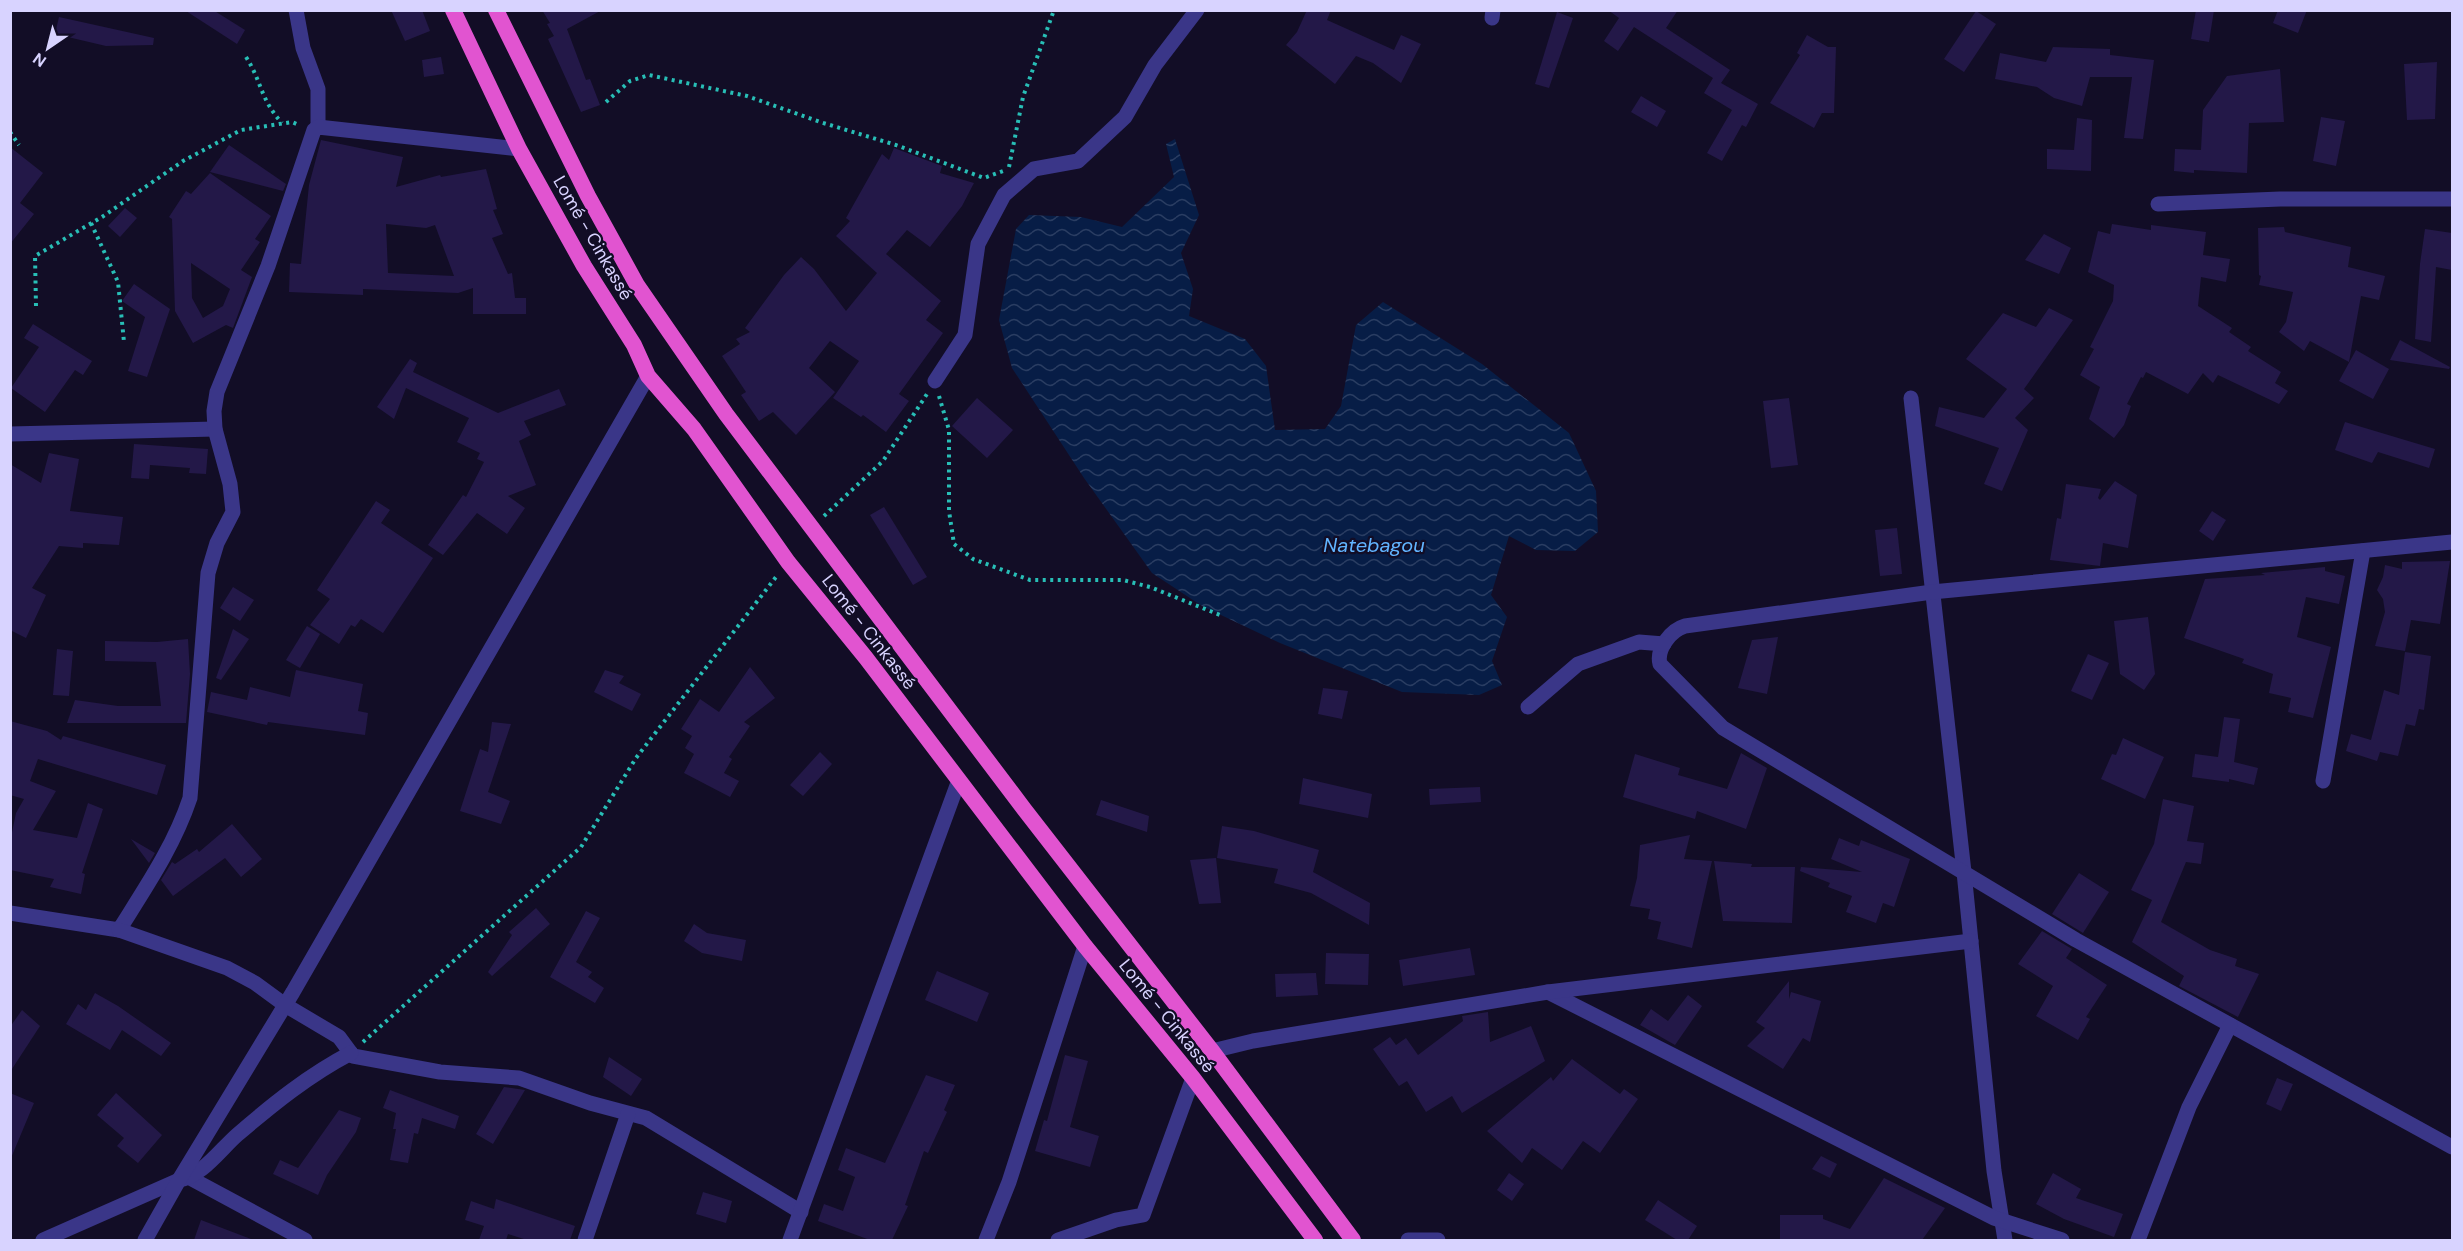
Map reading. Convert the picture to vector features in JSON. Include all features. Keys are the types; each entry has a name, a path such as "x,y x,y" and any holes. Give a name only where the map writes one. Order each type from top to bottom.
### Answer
{"highway":[{"name":"Lomé - Cinkassé","path":"453,10 519,148 584,266 634,345 648,376 694,429 788,562 866,658 1085,946 1193,1078 1315,1240"},
{"name":"Lomé - Cinkassé","path":"496,10 588,196 637,285 726,414 1024,809 1212,1051 1353,1240"}],"street":[{"path":"119,930 175,839 190,798 210,559 233,512 230,483 215,429 214,411 217,392 268,266 316,129 318,89 303,48 296,10"},
{"path":"935,381 964,335 978,244 1004,195 1034,169 1078,161 1125,117 1155,65 1197,10"},
{"path":"316,129 519,148"},
{"path":"2158,204 2280,199 2452,199"},
{"path":"145,1240 185,1179 648,376"},
{"path":"1911,398 1964,872 1994,1171 2005,1240"},
{"path":"10,434 215,429"},
{"path":"2452,542 1932,592 1685,626 1675,631 1664,644 1659,657 1660,664 1723,728 2076,940 2452,1147"},
{"path":"2323,781 2363,551"},
{"path":"1528,707 1578,664 1639,642 1664,644"},
{"path":"790,1240 959,780"},
{"path":"10,913 119,930 227,969 255,983 285,1005 339,1037 353,1056 440,1072 519,1078 658,1123 801,1212"},
{"path":"1212,1051 1253,1041 1548,992 1971,940"},
{"path":"986,1240 1009,1182 1085,946"},
{"path":"1548,992 2002,1222 2062,1240"},
{"path":"2138,1240 2188,1107 2230,1025"},
{"path":"43,1240 185,1179 319,1070 351,1053"},
{"path":"1058,1240 1116,1220 1143,1215 1193,1078"},
{"path":"585,1240 628,1114"},
{"path":"185,1179 305,1240"},
{"path":"1408,1240 1438,1240"}],"path":[{"path":"1004,195 1023,97 1054,10"},
{"path":"246,57 255,70 260,91 269,109 282,124"},
{"path":"606,102 630,81 649,75 747,96 820,122 896,145 984,178 1009,170 1034,169"},
{"path":"36,306 35,256 91,223 183,161 241,130 292,122 316,129"},
{"path":"10,132 19,145"},
{"path":"91,223 118,282 124,342"},
{"path":"812,528 883,461 935,381"},
{"path":"935,381 949,430 949,511 954,544 973,559 1030,580 1123,580 1150,587 1220,615"},
{"path":"351,1053 581,847 636,758 788,562"}],"water":[{"name":"Natebagou","path":"1175,139 1199,215 1181,253 1193,289 1189,316 1245,339 1266,366 1275,430 1325,429 1341,406 1356,325 1383,302 1482,364 1569,433 1596,491 1598,532 1575,551 1536,550 1509,536 1491,595 1507,617 1492,661 1502,685 1479,695 1402,692 1280,643 1202,606 1152,573 1084,478 1012,368 999,320 1016,229 1029,215 1081,217 1122,227 1174,177 1166,144"}],"building":[{"path":"213,10 245,30 237,44 186,11"},
{"path":"391,10 422,10 430,31 405,41"},
{"path":"542,10 602,10 567,29 586,80 590,79 600,105 581,112 548,39 554,36 547,24 550,23"},
{"path":"1307,10 1331,10 1327,20 1394,50 1401,35 1421,44 1401,83 1373,63 1356,56 1335,84 1286,45 1297,32"},
{"path":"1608,10 1678,10 1666,28 1730,70 1721,83 1758,104 1746,127 1742,125 1722,161 1707,153 1732,110 1704,93 1713,78 1634,27 1618,51 1604,41 1619,18"},
{"path":"2196,10 2214,10 2209,42 2191,39"},
{"path":"2278,10 2307,10 2298,33 2273,23"},
{"path":"1976,11 1996,24 1964,72 1944,59"},
{"path":"1557,12 1573,18 1549,88 1535,84"},
{"path":"59,17 154,38 153,45 106,46 55,34"},
{"path":"1807,35 1828,47 1836,47 1834,113 1822,113 1814,128 1770,103 1800,55 1797,53"},
{"path":"2053,47 2110,49 2110,55 2154,60 2143,139 2124,138 2132,77 2090,77 2082,106 2054,98 2037,87 1995,79 2000,53 2046,62"},
{"path":"441,57 444,74 424,77 422,60"},
{"path":"2437,62 2435,119 2407,120 2404,64"},
{"path":"2280,69 2284,122 2249,123 2247,173 2174,171 2175,149 2201,150 2203,110 2227,76"},
{"path":"1641,96 1666,111 1657,127 1631,112"},
{"path":"2321,117 2345,121 2336,166 2313,161"},
{"path":"2077,118 2092,120 2091,171 2047,169 2047,149 2074,150"},
{"path":"321,140 403,157 396,187 440,175 441,177 486,169 497,209 493,210 503,234 492,238 508,274 512,273 515,298 526,298 526,314 473,314 473,288 458,293 363,289 363,295 289,292 290,263 301,264 309,185","holes":["386,224 426,228 435,225 454,276 388,273"]},
{"path":"229,145 286,184 283,191 210,172"},
{"path":"10,147 43,173 20,203 34,214 10,244"},
{"path":"894,148 942,166 940,173 974,183 962,206 930,247 907,230 886,254 941,301 926,320 943,333 899,394 909,401 886,432 863,415 861,417 833,398 859,361 830,341 809,368 835,392 796,435 773,412 759,421 741,395 746,392 722,356 740,344 736,339 750,332 745,328 784,275 801,257 814,269 846,311 877,273 836,236 850,221 846,218 882,154 889,160"},
{"path":"210,173 271,216 255,239 260,242 241,270 252,277 233,328 226,325 193,343 175,311 172,219 169,217 186,191 191,194","holes":["191,263 230,289 223,306 203,318 192,298"]},
{"path":"125,208 137,218 120,237 108,226"},
{"path":"2112,224 2151,230 2151,225 2206,232 2203,255 2230,259 2226,282 2201,277 2198,306 2232,328 2229,332 2251,347 2248,351 2281,372 2275,383 2288,391 2279,404 2218,375 2213,383 2203,373 2188,394 2146,372 2127,404 2131,406 2124,425 2114,438 2089,419 2100,387 2080,375 2094,349 2090,347 2113,301 2114,285 2088,272 2098,231 2110,234"},
{"path":"2284,227 2285,232 2351,247 2348,267 2385,276 2379,300 2361,296 2349,362 2310,341 2304,351 2279,332 2286,322 2293,292 2259,285 2261,276 2259,275 2258,228"},
{"path":"2425,229 2452,233 2452,270 2436,267 2431,342 2415,339 2420,264"},
{"path":"2044,234 2071,248 2059,274 2025,260"},
{"path":"134,284 170,309 147,377 128,371 145,317 122,301"},
{"path":"2049,308 2073,320 2024,389 2034,398 2015,418 2028,430 2002,491 1984,484 1999,448 1935,426 1939,407 1984,418 2007,389 1966,359 2003,313 2036,327"},
{"path":"33,324 92,361 83,375 75,370 45,412 11,388 39,347 24,338"},
{"path":"2400,340 2450,367 2449,369 2390,360"},
{"path":"2356,350 2389,369 2373,399 2339,381"},
{"path":"410,359 417,363 413,372 498,413 559,389 566,405 524,421 531,435 519,441 536,485 508,496 525,508 507,534 477,513 443,555 428,545 463,495 466,497 484,462 477,459 480,453 457,442 469,418 406,388 394,419 377,407"},
{"path":"977,398 1013,430 987,458 952,426"},
{"path":"1789,398 1798,465 1771,468 1763,401"},
{"path":"2345,422 2435,449 2429,468 2378,452 2372,463 2335,450"},
{"path":"134,444 208,449 206,474 189,473 190,468 150,465 149,479 131,478"},
{"path":"49,453 79,459 70,511 123,517 119,545 83,543 83,548 59,546 32,588 46,595 26,638 10,630 10,464 41,483"},
{"path":"2115,481 2137,495 2128,548 2103,543 2100,566 2050,560 2057,518 2061,519 2066,484 2101,489 2098,498 2100,500"},
{"path":"376,501 390,510 381,523 433,558 383,633 361,619 355,627 351,625 339,644 310,625 330,599 317,590"},
{"path":"884,507 927,577 913,585 870,515"},
{"path":"2212,511 2226,520 2213,541 2199,531"},
{"path":"1897,528 1902,574 1880,576 1875,530"},
{"path":"2450,561 2440,624 2411,620 2405,651 2375,646 2385,612 2383,599 2377,590 2385,565 2402,569 2402,562"},
{"path":"2325,567 2325,571 2345,576 2339,604 2306,597 2297,637 2331,647 2313,718 2288,712 2291,698 2269,693 2273,674 2242,663 2244,659 2184,638 2205,579 2265,575 2261,573"},
{"path":"233,587 254,600 240,621 220,608"},
{"path":"2148,617 2155,674 2144,690 2120,674 2114,621"},
{"path":"307,626 320,634 300,668 286,660"},
{"path":"233,629 249,639 221,680 216,678"},
{"path":"1778,637 1767,694 1738,688 1752,640"},
{"path":"188,639 190,674 186,723 67,723 75,700 118,706 161,706 156,662 105,661 105,641 157,642"},
{"path":"57,649 73,651 69,696 53,695"},
{"path":"2405,652 2431,656 2424,710 2419,709 2415,726 2406,724 2398,756 2380,752 2377,761 2346,751 2351,734 2371,740 2384,690 2399,695"},
{"path":"2088,654 2109,663 2092,700 2071,691"},
{"path":"750,667 775,698 744,722 750,726 729,757 732,759 724,773 739,781 730,797 684,773 694,754 685,748 692,736 681,729 700,699 719,712"},
{"path":"296,670 363,684 358,711 368,713 365,735 268,722 267,725 207,712 211,692 247,700 250,687 290,697"},
{"path":"605,670 624,676 619,683 641,694 632,711 594,692"},
{"path":"1323,688 1348,691 1342,719 1318,714"},
{"path":"2224,717 2240,719 2234,762 2258,768 2254,785 2229,779 2229,782 2192,777 2195,754 2218,757"},
{"path":"10,721 47,731 61,740 63,736 166,765 157,795 38,759 30,781 56,791 33,830 77,838 88,803 103,809 82,873 85,874 81,894 50,887 54,879 10,870 10,842 16,813 24,799 10,795"},
{"path":"492,722 511,724 488,792 510,801 501,824 460,811 480,749 488,752"},
{"path":"2123,738 2164,757 2145,799 2101,779 2112,754 2116,755"},
{"path":"820,752 832,764 803,796 790,785"},
{"path":"1741,753 1767,768 1746,829 1697,811 1695,819 1623,797 1635,754 1680,768 1678,775 1727,789"},
{"path":"1303,778 1372,794 1368,818 1299,804"},
{"path":"1480,787 1481,802 1430,805 1429,789"},
{"path":"2163,799 2194,806 2187,841 2204,843 2201,864 2186,862 2161,922 2210,950 2237,959 2235,966 2259,974 2238,1017 2179,986 2184,976 2132,942 2152,900 2131,890 2154,844"},
{"path":"1101,800 1149,816 1147,832 1096,815"},
{"path":"232,824 262,859 241,877 225,858 173,896 161,880 172,862 175,864 197,849 199,852"},
{"path":"1222,826 1254,831 1319,850 1313,872 1370,903 1369,925 1311,893 1274,883 1278,869 1217,858"},
{"path":"1690,835 1684,859 1712,861 1692,948 1657,939 1661,922 1648,919 1650,909 1630,906 1637,878 1640,845"},
{"path":"1839,838 1859,846 1861,840 1910,859 1894,907 1883,903 1876,923 1846,912 1852,896 1828,887 1830,883 1800,871 1801,867 1862,872 1831,859"},
{"path":"131,839 155,853 149,863"},
{"path":"1216,858 1221,903 1199,904 1190,860"},
{"path":"1714,861 1752,864 1751,867 1795,867 1792,923 1723,921"},
{"path":"2079,873 2109,892 2083,933 2052,914"},
{"path":"536,908 550,924 492,976 488,972 512,935 509,932"},
{"path":"586,911 600,918 576,962 592,972 588,977 604,988 595,1003 550,977"},
{"path":"694,924 707,933 746,940 742,961 702,953 684,941"},
{"path":"2042,931 2072,949 2066,958 2107,985 2086,1017 2090,1019 2078,1040 2036,1016 2053,986 2018,964"},
{"path":"1470,948 1475,975 1403,986 1399,960"},
{"path":"1326,953 1369,954 1368,985 1325,984"},
{"path":"937,971 989,993 977,1022 925,1000"},
{"path":"1316,973 1318,995 1276,997 1275,974"},
{"path":"1789,981 1789,999 1791,992 1821,1001 1810,1042 1803,1038 1783,1069 1747,1046 1765,1028 1756,1022"},
{"path":"95,993 171,1043 161,1056 122,1030 110,1050 66,1024 78,1004 86,1010"},
{"path":"1688,995 1702,1006 1675,1045 1640,1025 1651,1009 1668,1021"},
{"path":"22,1010 40,1026 10,1072 10,1027"},
{"path":"1488,1012 1490,1042 1531,1026 1545,1061 1462,1113 1452,1096 1426,1112 1407,1081 1399,1086 1373,1049 1390,1037 1396,1045 1406,1038 1418,1055 1463,1021 1462,1016"},
{"path":"1065,1055 1088,1061 1070,1127 1099,1136 1090,1167 1035,1151 1044,1120 1047,1121"},
{"path":"609,1057 642,1079 631,1096 603,1077"},
{"path":"1572,1059 1620,1094 1624,1089 1638,1099 1600,1153 1583,1141 1562,1170 1532,1148 1522,1163 1487,1131 1551,1077 1553,1081"},
{"path":"926,1075 955,1085 944,1110 947,1112 928,1153 924,1151 905,1205 908,1206 892,1240 870,1240 818,1221 824,1204 843,1211 855,1177 838,1170 846,1148 885,1163"},
{"path":"2277,1078 2293,1084 2281,1111 2266,1104"},
{"path":"504,1087 525,1090 493,1144 476,1134"},
{"path":"390,1090 459,1116 455,1129 422,1118 418,1134 414,1133 408,1163 390,1160 396,1129 393,1129 396,1113 383,1108"},
{"path":"10,1093 34,1103 11,1158 10,1158"},
{"path":"116,1093 162,1135 138,1163 117,1146 124,1138 97,1115"},
{"path":"339,1110 361,1118 356,1132 327,1175 318,1195 273,1174 280,1160 298,1168"},
{"path":"1821,1156 1837,1164 1830,1178 1812,1169"},
{"path":"1509,1173 1524,1184 1512,1201 1497,1190"},
{"path":"2053,1173 2081,1189 2076,1198 2123,1214 2114,1237 2064,1219 2036,1204"},
{"path":"1884,1178 1945,1208 1922,1240 1780,1240 1780,1215 1823,1215 1823,1219 1850,1229"},
{"path":"703,1192 732,1201 726,1223 696,1214"},
{"path":"496,1199 575,1226 570,1240 527,1240 508,1234 506,1240 479,1240 484,1226 465,1220 471,1201 494,1209"},
{"path":"1658,1200 1697,1226 1688,1240 1677,1240 1645,1220"},
{"path":"201,1220 251,1239 194,1240"}]}
